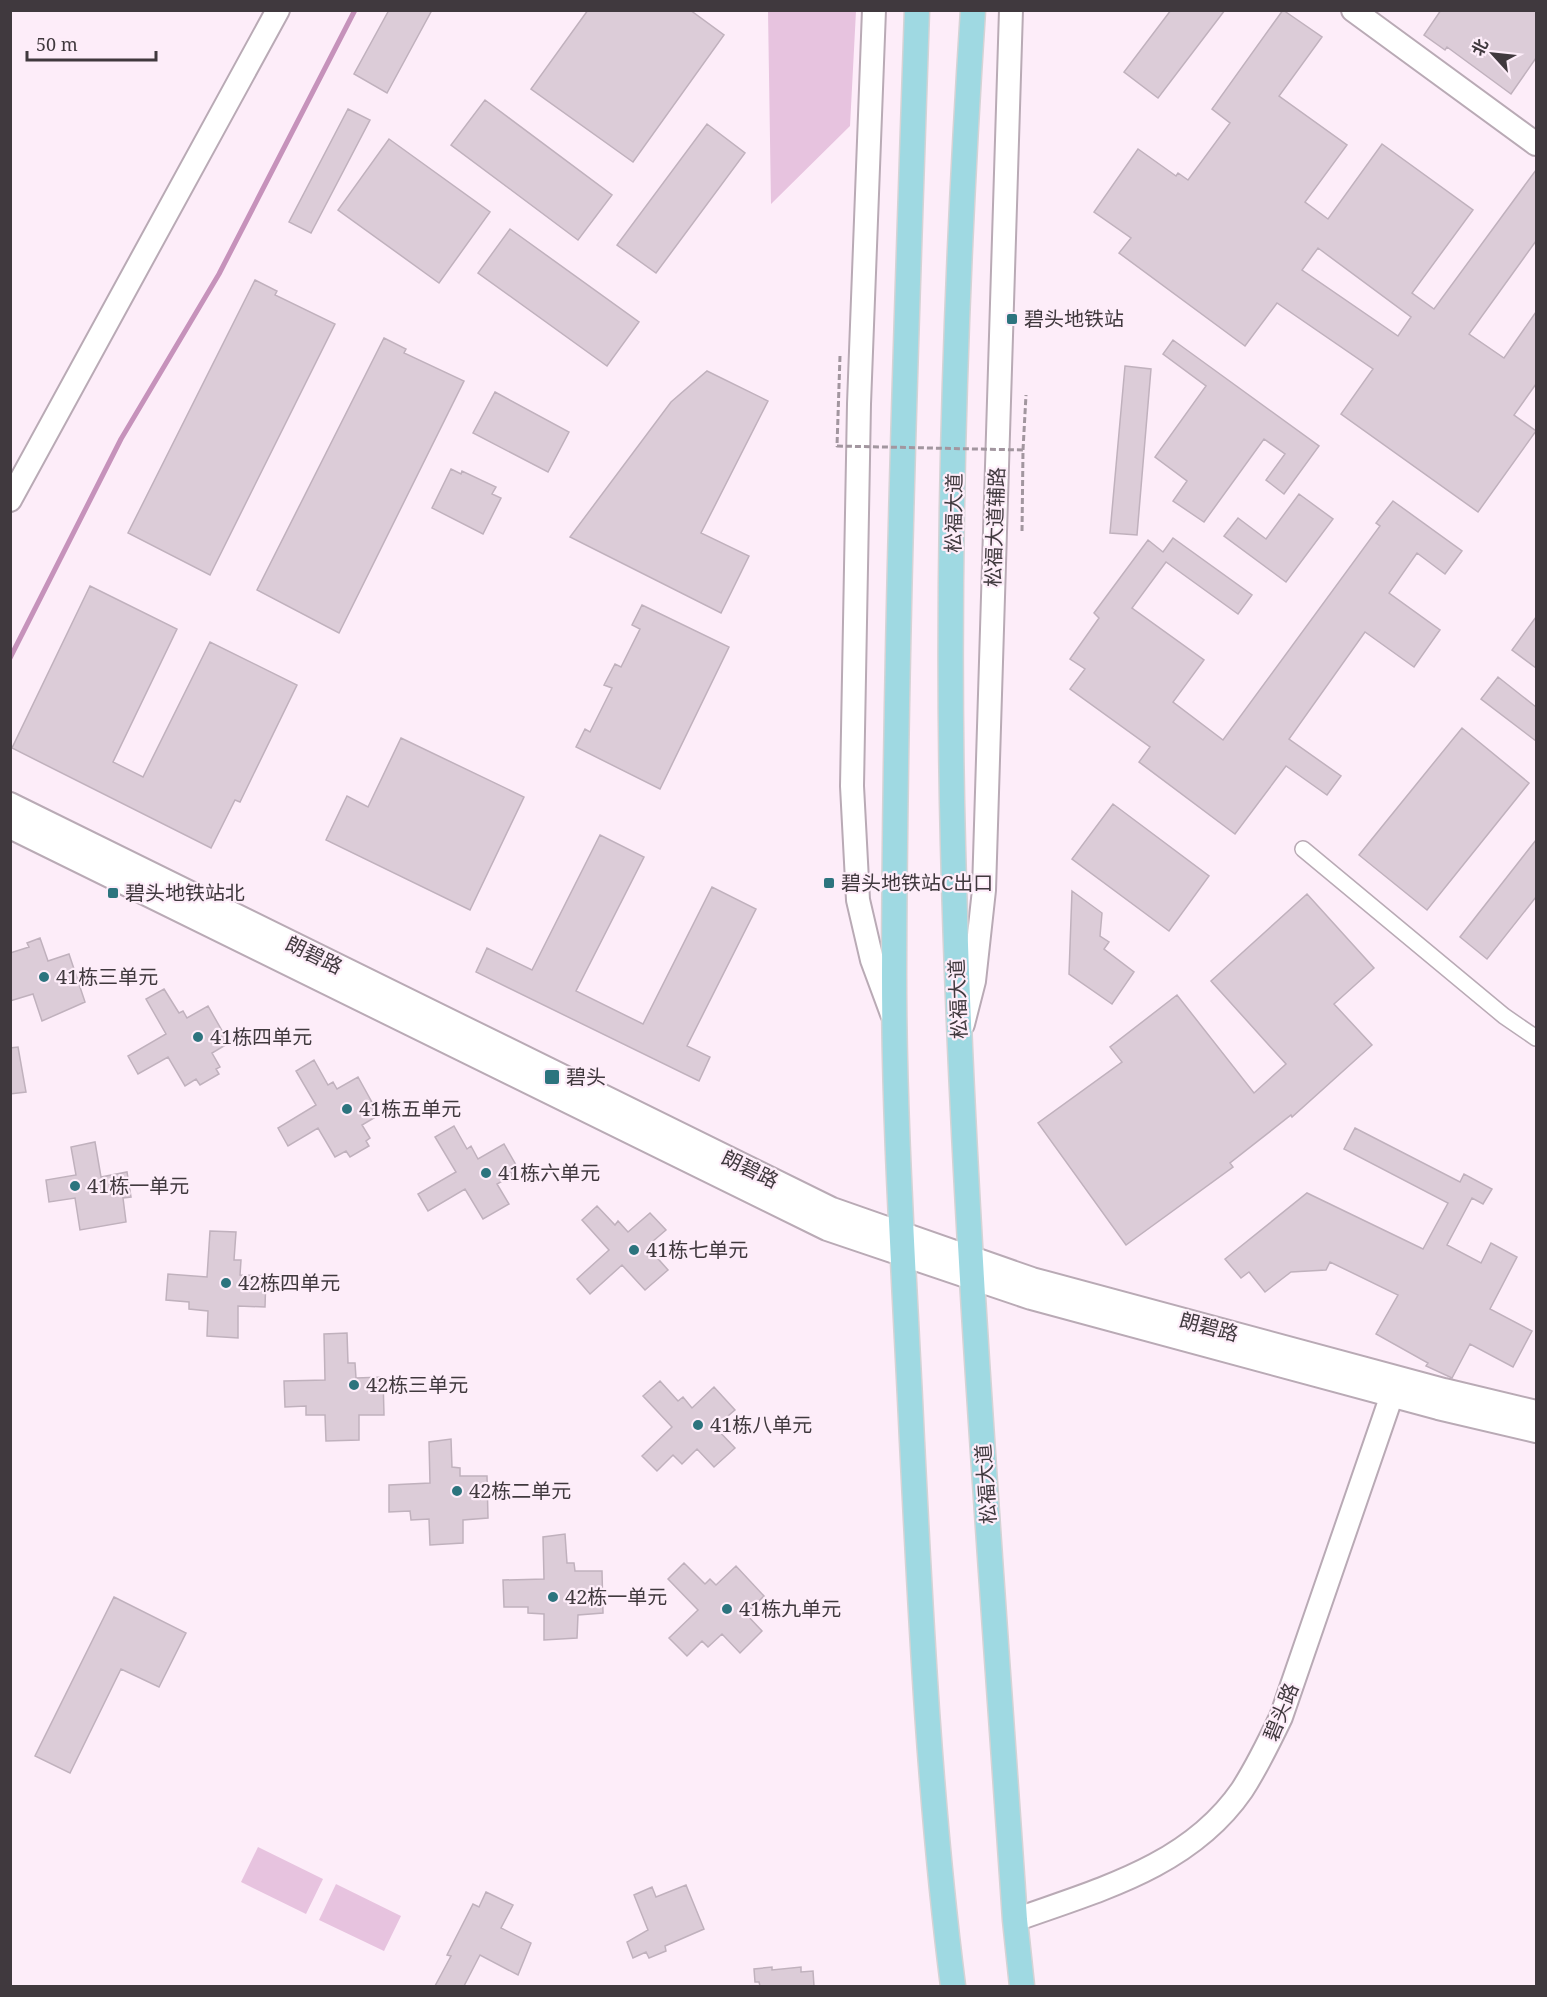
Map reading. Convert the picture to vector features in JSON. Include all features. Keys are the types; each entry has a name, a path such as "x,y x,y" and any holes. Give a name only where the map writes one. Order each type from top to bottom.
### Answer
{"main road":[{"path":"917,10 906,348 896,1025 902,1244 921,1620 944,1914 953,1986"},
{"name":"松福大道","path":"974,10 958,343 952,612 953,842 959,1041 972,1268 1015,1920 1022,1986"},
{"path":"969,79 988,10"}],"street":[{"path":"10,500 278,10"},
{"path":"874,10 859,404 852,786 858,900 872,960 896,1025"},
{"name":"松福大道辅路","path":"959,1041 974,981 984,890 1011,10"},
{"path":"1353,10 1536,144"},
{"name":"朗碧路","path":"10,804 902,1244"},
{"name":"朗碧路","path":"10,827 827,1229 902,1244 972,1268 1031,1298 1395,1387 1536,1431"},
{"path":"1303,849 1504,1016 1536,1038"},
{"name":"朗碧路","path":"1395,1387 1536,1412"},
{"name":"碧头路","path":"1015,1920 1134,1877 1185,1849 1241,1792 1281,1717 1395,1387"}],"path":[{"path":"840,356 837,446 1023,450"},
{"path":"1022,533 1026,395"}],"shaded area":[{"path":"768,11 856,11 850,126 771,204"},
{"path":"258,1847 323,1879 306,1914 241,1882"},
{"path":"336,1884 401,1916 384,1951 319,1920"}],"building":[{"path":"389,10 432,10 387,93 354,74"},
{"path":"588,10 690,10 724,35 633,162 531,89"},
{"path":"1171,10 1225,10 1158,98 1124,72"},
{"path":"1283,10 1322,37 1279,96 1347,145 1305,202 1328,219 1382,144 1473,210 1412,293 1434,309 1536,170 1536,241 1469,334 1504,358 1536,312 1536,384 1514,415 1536,431 1478,512 1341,414 1373,369 1277,303 1245,346 1119,253 1131,238 1094,212 1138,149 1176,176 1178,173 1188,180 1230,123 1212,109","holes":["1318,248 1411,317 1398,336 1302,270"]},
{"path":"1441,10 1536,10 1536,58 1511,94 1447,47 1445,50 1424,35"},
{"path":"485,100 612,195 578,240 451,145"},
{"path":"348,109 370,120 311,233 289,222"},
{"path":"707,124 745,153 656,273 617,245"},
{"path":"389,139 490,212 439,283 338,210"},
{"path":"510,229 639,322 607,366 478,273"},
{"path":"255,280 277,291 275,295 335,324 210,575 128,533"},
{"path":"384,338 406,349 404,353 464,381 339,633 257,590"},
{"path":"1173,340 1319,446 1284,494 1266,480 1285,454 1264,439 1204,522 1173,501 1187,481 1155,457 1206,386 1163,354"},
{"path":"1125,366 1151,369 1137,535 1110,533"},
{"path":"707,371 768,401 701,533 749,556 721,613 570,537 671,402"},
{"path":"495,392 569,432 548,472 473,433"},
{"path":"451,469 461,474 462,471 496,487 492,494 501,498 483,534 432,508"},
{"path":"1299,494 1333,519 1286,582 1224,536 1238,518 1266,539"},
{"path":"1393,501 1462,551 1445,574 1417,553 1389,593 1440,630 1414,667 1365,632 1289,739 1341,776 1327,795 1286,766 1235,834 1139,762 1150,747 1070,689 1085,669 1070,659 1099,618 1094,613 1148,540 1163,552 1173,538 1252,595 1238,614 1166,562 1132,608 1204,660 1173,702 1223,740 1380,526 1376,523"},
{"path":"90,586 177,629 113,762 143,777 210,642 297,685 240,802 235,800 211,848 12,748"},
{"path":"642,605 729,647 660,789 576,747 585,729 590,732 612,688 604,685 615,664 621,667 640,629 632,625"},
{"path":"1536,617 1536,668 1512,650"},
{"path":"1498,677 1536,707 1536,741 1481,699"},
{"path":"1462,728 1529,783 1427,910 1359,855"},
{"path":"401,738 524,797 470,910 326,840 347,796 368,807"},
{"path":"1113,804 1209,876 1169,931 1072,859"},
{"path":"600,835 644,857 576,991 643,1024 712,887 756,909 687,1046 710,1057 699,1081 476,972 487,948 532,970"},
{"path":"1536,840 1536,897 1487,959 1460,937"},
{"path":"1072,891 1102,913 1100,936 1109,942 1104,949 1134,972 1112,1004 1069,974"},
{"path":"1307,894 1374,968 1334,1004 1372,1045 1292,1117 1291,1115 1230,1163 1233,1167 1126,1245 1038,1123 1122,1062 1110,1047 1177,995 1254,1093 1286,1064 1211,981"},
{"name":"41栋三单元","path":"40,938 48,961 69,954 85,1002 42,1021 33,994 10,1001 10,953 29,947 27,943"},
{"name":"41栋四单元","path":"164,989 179,1013 183,1011 187,1018 208,1006 229,1043 212,1053 220,1067 216,1069 219,1074 200,1085 196,1079 185,1086 168,1057 138,1074 128,1056 166,1034 146,999"},
{"path":"18,1047 26,1092 10,1094 10,1048"},
{"name":"41栋五单元","path":"314,1060 328,1085 333,1082 337,1089 358,1077 379,1115 362,1125 370,1138 366,1141 369,1146 350,1157 346,1151 335,1157 318,1128 288,1146 278,1128 316,1105 296,1071"},
{"name":"41栋六单元","path":"454,1126 467,1149 471,1146 478,1159 504,1144 516,1165 509,1168 513,1175 497,1184 509,1204 483,1219 465,1189 428,1211 418,1194 456,1172 435,1137"},
{"path":"1355,1128 1460,1182 1464,1174 1492,1189 1483,1204 1472,1198 1447,1245 1481,1263 1491,1243 1517,1257 1490,1309 1532,1331 1513,1367 1470,1344 1452,1378 1426,1366 1428,1363 1376,1334 1398,1295 1330,1262 1326,1270 1291,1272 1265,1292 1249,1272 1241,1278 1225,1259 1307,1193 1423,1249 1448,1203 1344,1149"},
{"name":"41栋一单元","path":"95,1142 101,1177 127,1172 131,1197 123,1198 126,1222 80,1230 75,1198 49,1202 46,1180 76,1175 71,1147"},
{"name":"41栋七单元","path":"597,1206 615,1225 618,1221 628,1232 650,1213 666,1230 652,1242 657,1247 652,1252 668,1270 645,1290 622,1265 590,1294 577,1279 609,1250 582,1220"},
{"name":"42栋四单元","path":"210,1231 236,1232 234,1260 241,1260 240,1275 266,1276 265,1307 238,1306 238,1338 207,1336 208,1311 189,1309 189,1302 166,1300 168,1274 207,1277"},
{"name":"42栋三单元","path":"347,1333 348,1363 355,1363 356,1378 383,1377 384,1415 359,1415 359,1440 326,1441 325,1415 306,1415 306,1406 285,1407 284,1381 325,1380 324,1334"},
{"name":"41栋八单元","path":"660,1381 678,1401 683,1397 692,1408 714,1387 735,1410 715,1427 735,1448 714,1467 697,1449 682,1464 673,1455 657,1471 642,1456 672,1427 643,1396"},
{"name":"42栋二单元","path":"451,1439 452,1467 460,1468 460,1476 487,1476 488,1518 463,1520 463,1543 430,1545 429,1519 411,1520 410,1511 389,1512 389,1485 430,1483 429,1442"},
{"name":"42栋一单元","path":"565,1534 567,1563 574,1563 575,1571 602,1571 603,1613 578,1615 577,1638 544,1640 544,1614 528,1613 528,1607 504,1607 503,1580 544,1579 543,1537"},
{"name":"41栋九单元","path":"684,1563 705,1584 710,1579 716,1585 736,1566 764,1596 746,1614 762,1631 740,1653 722,1634 708,1647 702,1641 687,1656 669,1638 698,1610 668,1579"},
{"path":"114,1597 186,1633 159,1687 121,1669 70,1773 35,1756"},
{"path":"686,1885 704,1929 665,1946 666,1951 649,1958 646,1952 633,1958 627,1942 648,1930 634,1895 652,1887 656,1897"},
{"path":"486,1892 513,1905 501,1928 531,1943 518,1975 480,1955 464,1986 435,1986 451,1956 447,1955 473,1904 479,1907"},
{"path":"772,1967 772,1970 801,1967 801,1972 813,1971 814,1986 760,1986 759,1982 755,1982 754,1969"}],"waterway":[{"path":"10,658 121,439 219,274 355,10"}],"place":[{"name":"碧头地铁站","path":"1012,319"},
{"name":"碧头地铁站C出口","path":"829,883"},
{"name":"碧头地铁站北","path":"113,893"},
{"name":"41栋三单元","path":"44,977"},
{"name":"41栋四单元","path":"198,1037"},
{"name":"碧头","path":"552,1077"},
{"name":"41栋五单元","path":"347,1109"},
{"name":"41栋六单元","path":"486,1173"},
{"name":"41栋一单元","path":"75,1186"},
{"name":"41栋七单元","path":"634,1250"},
{"name":"42栋四单元","path":"226,1283"},
{"name":"42栋三单元","path":"354,1385"},
{"name":"41栋八单元","path":"698,1425"},
{"name":"42栋二单元","path":"457,1491"},
{"name":"42栋一单元","path":"553,1597"},
{"name":"41栋九单元","path":"727,1609"}]}
